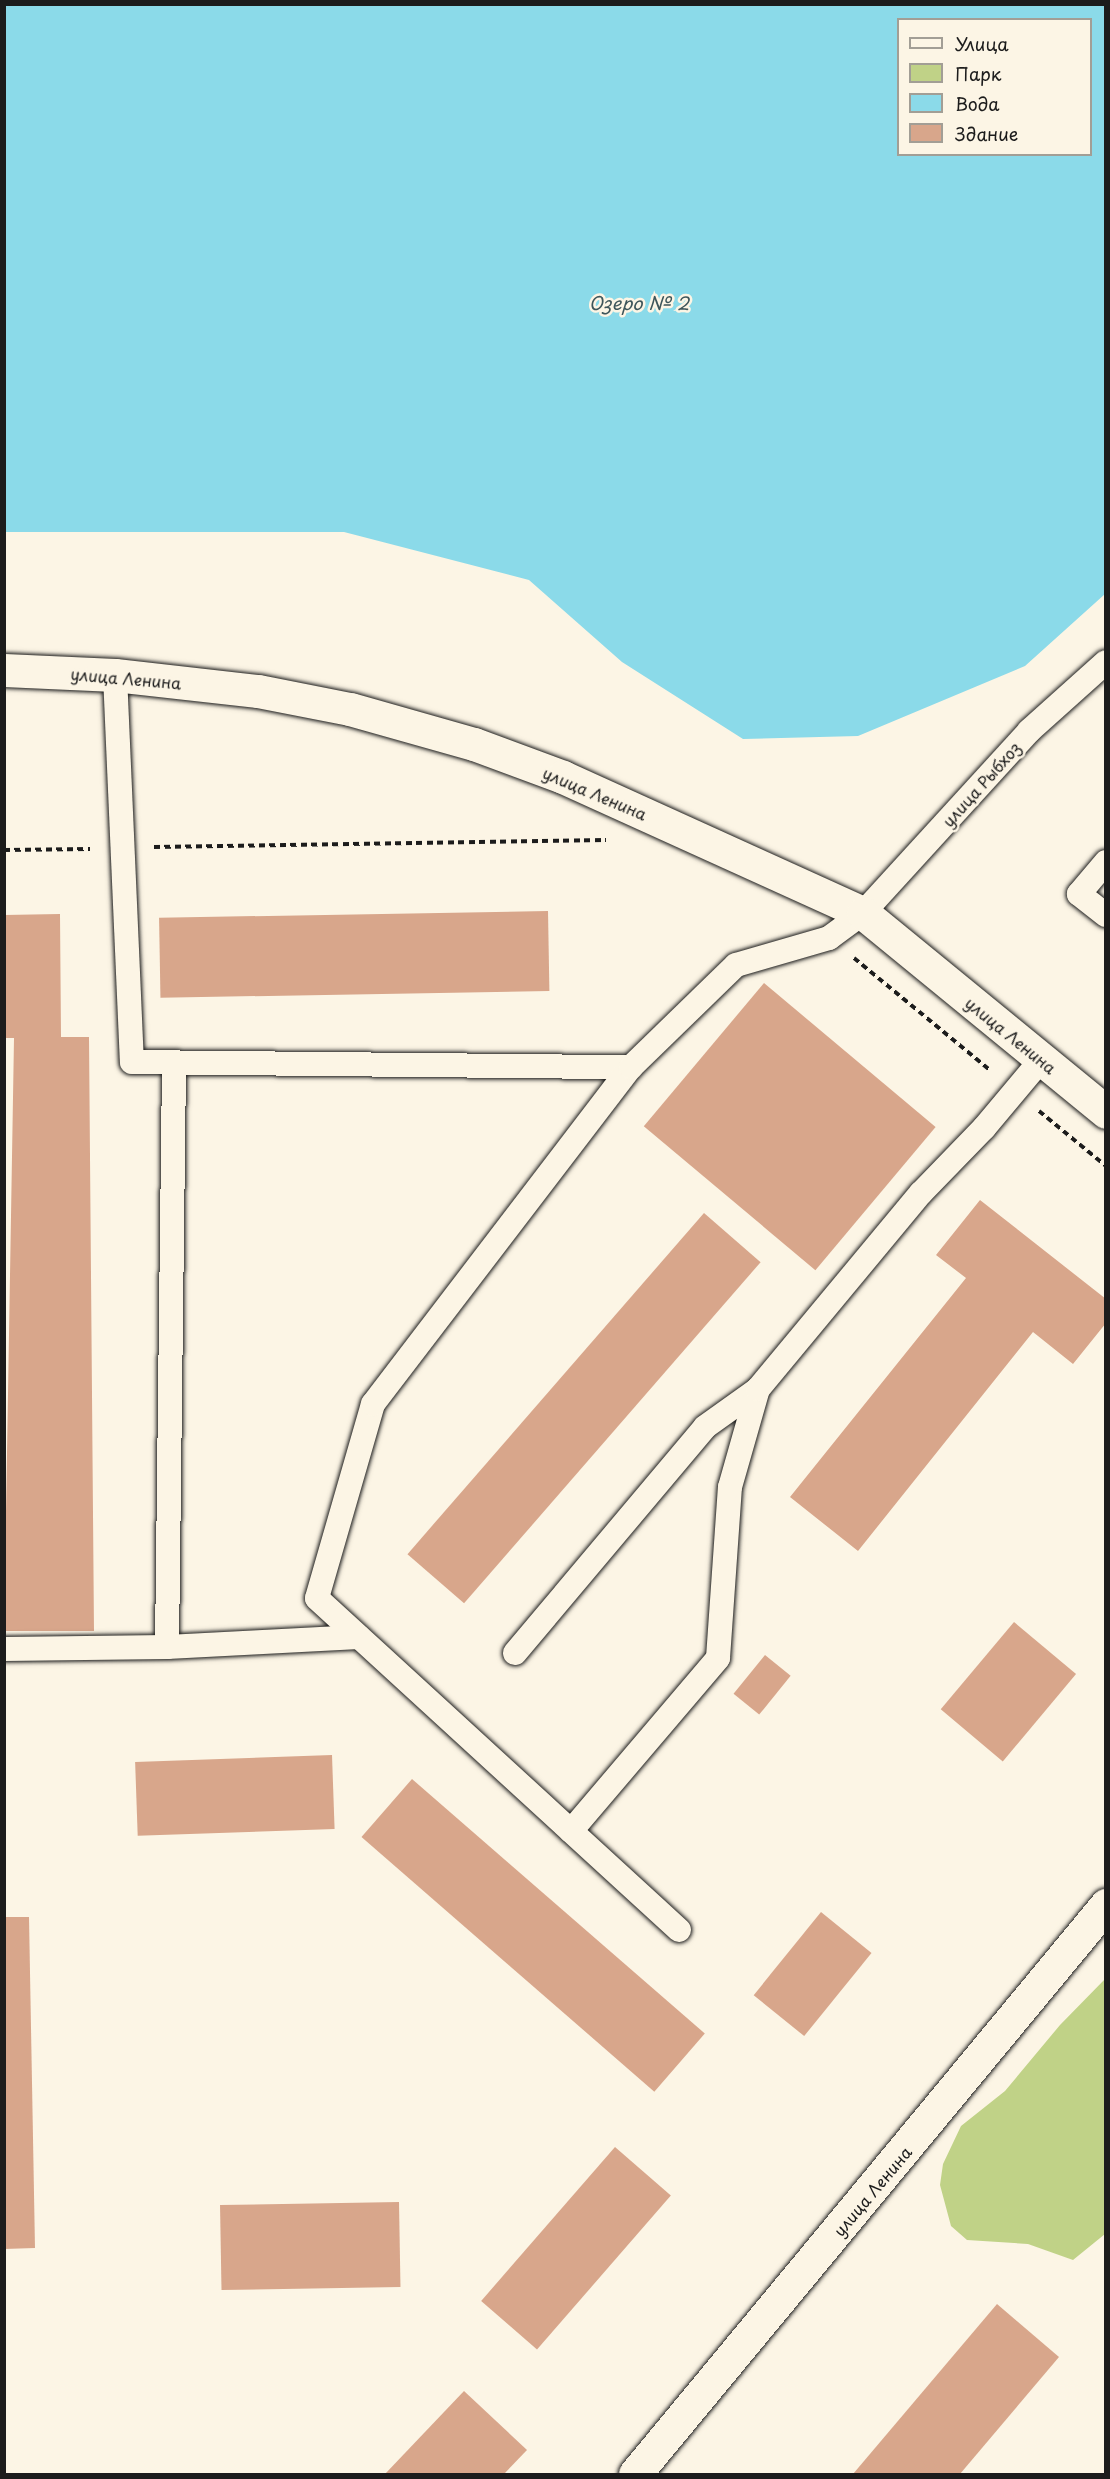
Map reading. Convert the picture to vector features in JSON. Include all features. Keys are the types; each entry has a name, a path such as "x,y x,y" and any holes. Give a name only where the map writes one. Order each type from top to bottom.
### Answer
{"street":[{"name":"улица Ленина","path":"4,670 115,675 258,691 350,709 474,744 563,777 863,914 1106,1112"},
{"name":"улица Ленина","path":"635,2475 1106,1905"}],"lane":[{"name":"улица Рыбхоз","path":"359,1637 317,1598 373,1404 631,1067 736,965 829,938 863,914 1029,731 1106,662"},
{"path":"115,675 125,848 132,1062 631,1067"},
{"path":"1106,862 1079,894 1106,915"},
{"path":"514,1653 705,1427 758,1389 921,1193 1016,1091 1041,1060"},
{"path":"166,1647 174,1062"},
{"path":"571,1831 718,1658 730,1487 758,1389"},
{"path":"4,1649 166,1647 359,1637 679,1930"}],"path":[{"path":"4,850 618,840"},
{"path":"829,938 1106,1166"}],"green space":[{"path":"1105,1979 1105,2234 1073,2260 1028,2244 967,2240 951,2226 940,2185 943,2164 961,2126 1005,2091 1060,2025"}],"water":[{"name":"Озеро № 2","path":"4,5 1105,5 1105,594 1025,666 858,736 743,739 622,662 529,580 344,532 5,532"}],"building":[{"path":"548,911 549,991 160,998 159,918"},
{"path":"60,914 61,1037 89,1037 94,1631 4,1631 14,1038 4,1038 4,915"},
{"path":"764,983 936,1127 815,1270 644,1126"},
{"path":"980,1200 1106,1299 1106,1323 1073,1364 1033,1332 858,1551 790,1497 966,1278 936,1255"},
{"path":"704,1213 761,1262 464,1603 407,1554"},
{"path":"1014,1622 1076,1674 1003,1761 941,1709"},
{"path":"765,1655 791,1676 759,1715 734,1694"},
{"path":"332,1755 335,1829 138,1836 135,1762"},
{"path":"412,1779 705,2034 654,2092 361,1837"},
{"path":"821,1912 872,1953 804,2036 754,1995"},
{"path":"4,1917 29,1917 35,2248 4,2249"},
{"path":"615,2147 671,2196 537,2350 481,2301"},
{"path":"399,2202 400,2287 222,2290 220,2205"},
{"path":"997,2304 1059,2357 960,2474 853,2474"},
{"path":"464,2391 527,2450 504,2474 385,2474"}]}
